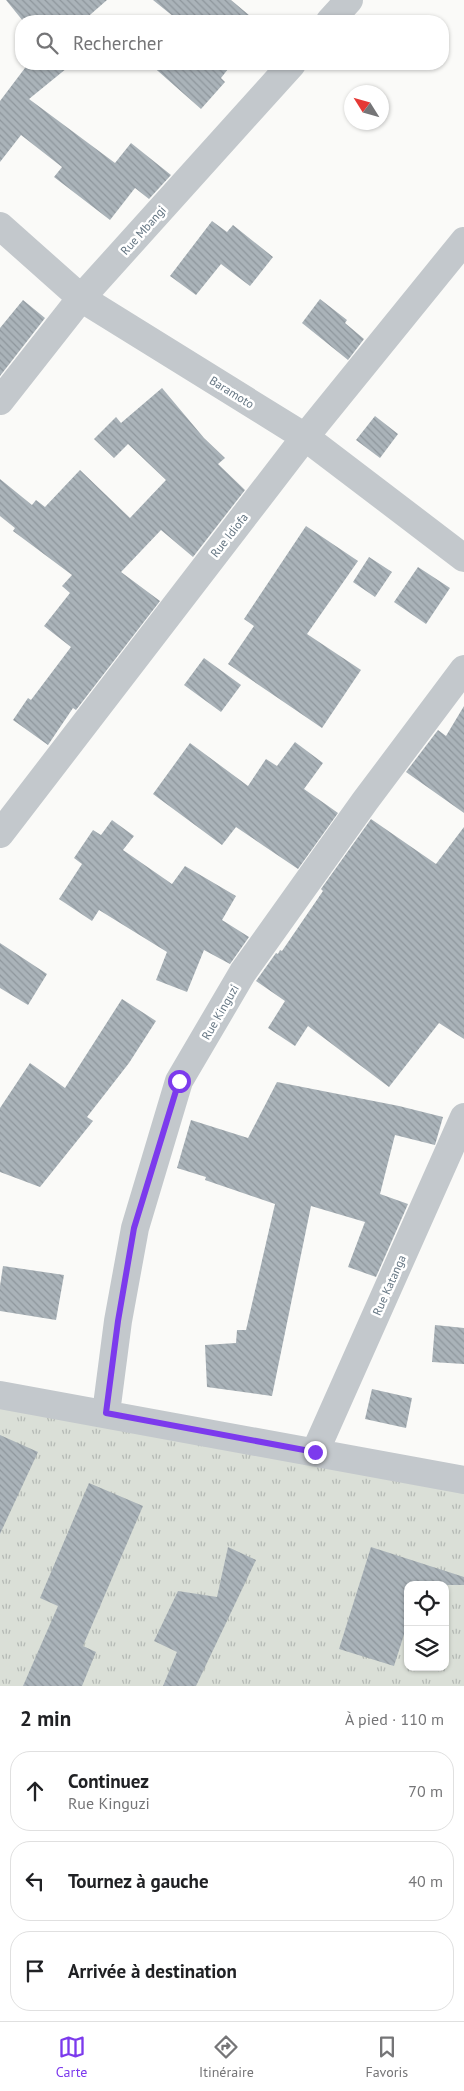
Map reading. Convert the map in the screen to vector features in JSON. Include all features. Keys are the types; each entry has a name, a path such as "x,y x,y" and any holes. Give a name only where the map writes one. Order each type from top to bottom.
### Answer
{"street":[{"path":"335,15 349,0"},
{"name":"Rue Mbangi","path":"0,400 81,298 287,70"},
{"name":"Baramoto","path":"0,226 81,298 305,437 464,558"},
{"name":"Rue Idiofa","path":"0,834 305,437 464,241"},
{"name":"Rue Kinguzi","path":"106,1413 118,1321 134,1228 179,1081 243,972 365,801 464,669"},
{"name":"Rue Katanga","path":"315,1452 464,1117"},
{"path":"0,1395 464,1480"}],"green space":[{"path":"0,1397 464,1480 464,1686 0,1686"}],"building":[{"path":"6,0 107,0 90,15 18,15"},
{"path":"153,0 231,0 249,15 172,15"},
{"path":"23,70 65,70 29,99 115,163 131,143 171,175 149,199 135,188 110,220 54,177 62,167 21,135 0,162 0,101"},
{"path":"157,70 227,70 221,78 225,82 201,109"},
{"path":"212,221 227,232 233,225 273,257 250,286 221,264 196,295 170,276"},
{"path":"320,299 347,320 345,323 364,339 348,360 302,323"},
{"path":"23,300 45,318 0,376 0,328"},
{"path":"162,388 204,438 225,458 218,464 245,490 193,557 161,530 121,572 160,601 76,710 73,708 48,745 13,720 28,698 31,700 71,647 44,626 70,593 62,586 72,575 13,531 15,528 0,516 0,479 32,505 36,500 45,507 80,470 130,518 166,480 128,444 114,458 94,439 116,417 121,423"},
{"path":"375,416 398,434 380,458 356,440"},
{"path":"306,526 358,561 307,634 361,670 322,728 228,664 254,626 244,619"},
{"path":"369,557 392,572 375,597 353,582"},
{"path":"418,567 450,588 426,624 394,602"},
{"path":"204,658 241,685 221,712 184,685"},
{"path":"464,706 464,813 406,772 438,730 446,736"},
{"path":"295,742 323,763 304,789 338,813 298,869 236,827 222,845 153,794 190,743 248,786 266,759 277,766"},
{"path":"371,819 436,864 464,827 464,1039 439,1023 389,1087 308,1026 295,1046 268,1028 285,1001 256,981 276,953 278,954 280,950 282,951 323,891 321,889"},
{"path":"112,820 134,836 123,850 172,884 185,866 236,896 222,920 249,937 230,964 204,950 187,992 156,980 167,952 99,910 92,921 59,899 82,864 74,858 93,830 101,835"},
{"path":"0,943 47,974 28,1005 0,988"},
{"path":"122,999 156,1021 129,1063 87,1117 93,1121 40,1187 0,1172 0,1108 30,1063 65,1088"},
{"path":"277,1082 399,1106 443,1117 435,1145 395,1135 380,1194 408,1204 376,1277 348,1267 365,1222 311,1206 272,1396 207,1387 205,1345 236,1343 237,1330 246,1330 275,1204 205,1180 206,1177 177,1168 191,1120 248,1138"},
{"path":"3,1266 64,1275 56,1320 0,1311 0,1286"},
{"path":"435,1325 464,1328 464,1364 432,1362"},
{"path":"372,1389 412,1398 406,1428 365,1419"},
{"path":"0,1435 38,1452 0,1534"},
{"path":"89,1483 143,1506 83,1646 96,1652 82,1686 23,1686 58,1606 40,1598"},
{"path":"228,1547 256,1560 196,1686 163,1686 177,1652 154,1641 178,1591 217,1597"},
{"path":"371,1547 464,1577 464,1585 449,1585 449,1581 404,1581 404,1635 394,1666 339,1649"}],"route":[{"path":"179,1081 134,1228 118,1321 106,1413 315,1452"}]}
